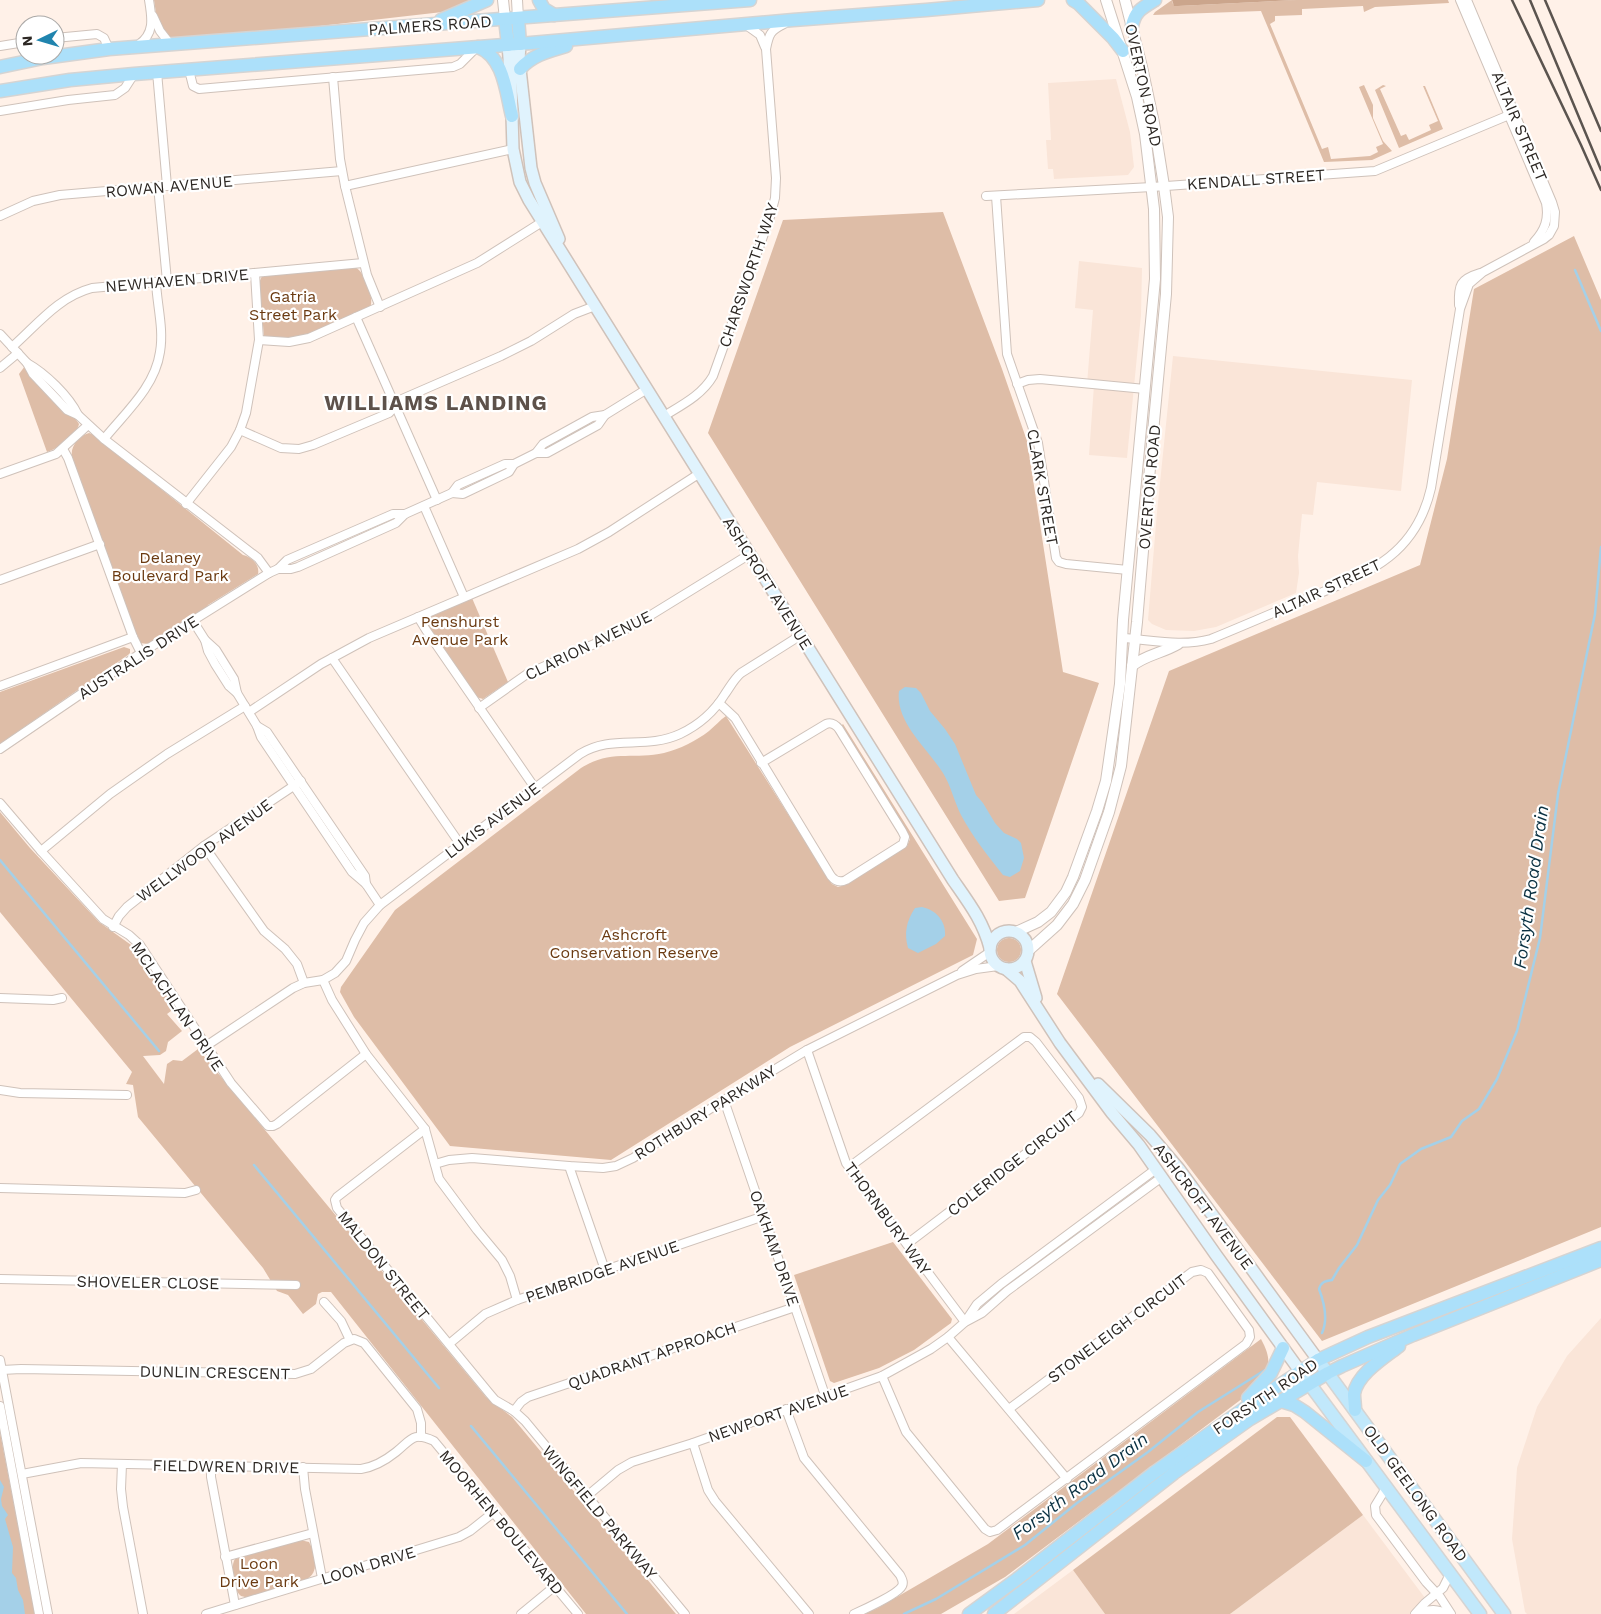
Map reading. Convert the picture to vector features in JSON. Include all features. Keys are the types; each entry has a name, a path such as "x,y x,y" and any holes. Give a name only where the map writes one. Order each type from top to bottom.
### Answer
{"highway":[{"path":"430,25 487,0"},
{"path":"539,0 544,9 554,15"},
{"name":"PALMERS ROAD","path":"0,67 43,58 110,49 750,0"},
{"name":"PALMERS ROAD","path":"0,91 70,80 134,74 1038,0"},
{"path":"1073,0 1113,38 1123,51"},
{"path":"1132,26 1134,15 1155,0"},
{"path":"514,44 518,18"},
{"path":"505,19 514,44"},
{"path":"520,69 525,63 547,51 598,37"},
{"path":"478,47 488,51 499,69 512,116"},
{"name":"FORSYTH ROAD","path":"969,1614 1155,1472 1217,1427 1318,1360 1368,1337 1601,1248"},
{"name":"FORSYTH ROAD","path":"994,1614 1174,1473 1250,1419 1309,1384 1342,1366 1413,1335 1601,1260"},
{"path":"1355,1410 1354,1396 1356,1389 1365,1376 1372,1367 1413,1335"},
{"path":"1217,1427 1260,1386 1275,1367 1283,1348"},
{"path":"1281,1401 1294,1405 1305,1412 1366,1461"}],"main road":[{"name":"ASHCROFT AVENUE","path":"514,44 520,69 531,168 535,183 555,227 565,257"},
{"name":"ASHCROFT AVENUE","path":"514,44 512,83 513,149 520,182 542,222 944,865 973,908 985,931 990,950"},
{"name":"ASHCROFT AVENUE","path":"973,908 993,926 1003,932"},
{"path":"1003,932 1016,932 1025,940 1026,956 1015,968 1002,967 992,960 990,950 994,938 1003,932"},
{"name":"ASHCROFT AVENUE","path":"1026,956 1040,1011"},
{"name":"ASHCROFT AVENUE","path":"1002,967 1020,981 1060,1042 1159,1173 1300,1371"},
{"name":"ASHCROFT AVENUE","path":"1076,1064 1124,1109 1179,1170 1318,1360"},
{"path":"1159,1173 1165,1173 1166,1164 1161,1148"},
{"name":"OLD GEELONG ROAD","path":"1318,1360 1504,1614"},
{"name":"OLD GEELONG ROAD","path":"1300,1371 1480,1614"}],"street":[{"path":"503,0 505,19"},
{"path":"517,0 518,18"},
{"name":"OVERTON ROAD","path":"1016,932 1038,922 1051,912 1066,892 1077,868 1099,805 1108,771 1120,684 1128,570 1156,279 1154,209 1145,134 1123,51 1106,0"},
{"name":"OVERTON ROAD","path":"1026,956 1066,914 1085,880 1109,812 1118,778 1138,622 1166,294 1168,217 1151,106 1124,0"},
{"name":"ALTAIR STREET","path":"1123,638 1178,644 1194,643 1211,638 1357,577 1381,564 1404,543 1420,521 1430,496 1460,309 1469,284 1483,272 1549,235 1554,226 1555,212 1552,202 1460,0"},
{"name":"ALTAIR STREET","path":"1467,0 1511,114"},
{"path":"150,3 156,24 171,45"},
{"path":"135,47 145,41 150,32 150,3"},
{"path":"766,49 772,31 793,20"},
{"path":"745,24 760,35 766,49"},
{"path":"65,37 98,34 104,38 110,49"},
{"path":"0,46 15,44"},
{"name":"PALMERS ROAD","path":"189,70 193,86 199,89 453,67 460,64 478,47"},
{"name":"CHARSWORTH WAY","path":"664,416 696,396 707,386 713,376 773,207 776,178 766,49"},
{"path":"157,72 167,186"},
{"path":"0,111 60,101 115,95 125,88 134,74"},
{"path":"333,77 345,186 370,284 380,307"},
{"name":"KENDALL STREET","path":"986,196 1152,187 1375,171 1511,114"},
{"path":"345,186 513,149"},
{"name":"ROWAN AVENUE","path":"0,216 24,205 52,197 342,171"},
{"path":"158,186 167,281"},
{"name":"CLARK STREET","path":"996,196 1006,348 1038,442 1055,554 1058,560 1066,564 1128,570"},
{"path":"259,340 289,342 301,340 477,263 542,222"},
{"name":"NEWHAVEN DRIVE","path":"0,368 60,302 76,293 102,286 364,263"},
{"path":"186,504 231,447 240,430 248,402 259,340 255,273"},
{"path":"104,439 145,390 154,372 160,352 161,330 156,282"},
{"path":"240,430 286,449 298,449 319,443 389,413 402,399 518,348 592,302"},
{"path":"356,317 437,500"},
{"path":"0,334 27,363 39,369 73,405 78,415 88,425 186,504 258,558 269,573"},
{"path":"1017,384 1028,380 1040,379 1145,389"},
{"name":"AUSTRALIS DRIVE","path":"0,750 141,653 278,569 287,560 393,514 405,514 452,494 458,486 504,464 514,464 536,453 543,444 592,417 605,415 647,389"},
{"path":"0,474 56,454 88,425"},
{"path":"63,449 68,458 133,637 141,653"},
{"path":"41,851 110,794 166,754 247,709 332,658 370,638 578,549 609,532 700,473"},
{"path":"424,506 464,597"},
{"path":"0,580 100,544"},
{"name":"CLARION AVENUE","path":"479,708 527,674 638,623 750,554"},
{"path":"418,617 535,788"},
{"path":"193,622 205,640 216,650 234,679 237,693 257,726 261,737 352,872 366,884 380,905"},
{"name":"LUKIS AVENUE","path":"206,1046 293,988 304,983 323,980 335,973 346,961 364,923 380,905 585,751 598,745 651,742 669,738 694,726 719,703 734,680 741,673 801,635"},
{"path":"0,686 133,637"},
{"path":"1132,666 1139,660 1178,644"},
{"path":"332,658 460,844"},
{"path":"719,703 734,718 761,763 831,876 835,880 841,882 846,880 903,844 904,837 902,831 835,725 826,724 761,763"},
{"path":"257,726 267,732 301,781 365,876 366,884"},
{"name":"WELLWOOD AVENUE","path":"113,927 127,906 204,846 301,781"},
{"name":"MCLACHLAN DRIVE","path":"0,803 103,919 113,927 129,935 140,945 231,1083 270,1127 277,1124 366,1054"},
{"path":"204,846 264,931 297,964 304,983"},
{"name":"ROTHBURY PARKWAY","path":"956,976 990,950"},
{"name":"ROTHBURY PARKWAY","path":"434,1164 448,1160 472,1158 603,1168 616,1166 633,1158 807,1050 956,976 976,969 1002,967"},
{"path":"323,980 332,1000 366,1054 425,1129 439,1179 502,1260 510,1276 517,1300"},
{"path":"0,998 53,1000 62,998"},
{"name":"COLERIDGE CIRCUIT","path":"850,1168 1024,1037 1030,1037 1036,1042 1079,1098 1082,1107 1079,1113 907,1244"},
{"name":"THORNBURY WAY","path":"807,1050 843,1158 965,1322"},
{"path":"2,1092 127,1095"},
{"name":"OAKHAM DRIVE","path":"724,1100 825,1395"},
{"name":"MALDON STREET","path":"425,1129 337,1197 336,1204 496,1400 514,1411"},
{"path":"569,1166 605,1270"},
{"name":"NEWPORT AVENUE","path":"965,1322 977,1304 1001,1284 1159,1173"},
{"name":"NEWPORT AVENUE","path":"587,1496 618,1470 632,1462 882,1376 931,1350 965,1322 982,1313 1159,1173"},
{"path":"0,1189 185,1193 196,1190"},
{"name":"PEMBRIDGE AVENUE","path":"449,1344 485,1314 517,1300 764,1216"},
{"name":"STONELEIGH CIRCUIT","path":"882,1376 906,1432 987,1531 990,1532 997,1530 1067,1479 1249,1341 1249,1330 1208,1273 1201,1270 1192,1272 1009,1409"},
{"name":"SHOVELER CLOSE","path":"0,1279 296,1285"},
{"path":"1001,1284 1007,1292"},
{"path":"324,1302 341,1321 350,1340 358,1340 364,1343 417,1409 421,1423 421,1437"},
{"name":"QUADRANT APPROACH","path":"514,1411 528,1397 795,1307"},
{"path":"948,1336 1067,1479"},
{"name":"DUNLIN CRESCENT","path":"2,1370 295,1374 311,1369 350,1340"},
{"path":"0,1360 48,1614"},
{"path":"0,1406 39,1614"},
{"path":"786,1409 804,1458 903,1581 899,1590 865,1610 854,1614"},
{"name":"WINGFIELD PARKWAY","path":"514,1411 525,1421 685,1614"},
{"name":"FIELDWREN DRIVE","path":"22,1474 75,1464 303,1467 351,1470 367,1468 378,1463 397,1451 408,1440 421,1437"},
{"name":"MOORHEN BOULEVARD","path":"421,1437 434,1442 578,1614"},
{"path":"693,1442 708,1490 715,1501 809,1614"},
{"path":"122,1464 121,1490 123,1507 143,1614"},
{"path":"211,1466 211,1477 235,1605"},
{"path":"303,1467 303,1481 322,1578"},
{"path":"1386,1488 1375,1506 1376,1515 1426,1582 1437,1593 1451,1614"},
{"name":"LOON DRIVE","path":"206,1614 460,1537 494,1512"},
{"path":"225,1557 313,1533"},
{"path":"1417,1613 1447,1583 1450,1574"},
{"path":"521,1614 555,1586"},
{"path":"1417,1613 1432,1609 1446,1614"}],"shaded area":[{"path":"1172,0 1297,0 1174,6"},
{"path":"1116,79 1130,132 1134,167 1128,175 1054,179 1053,169 1048,169 1046,140 1051,140 1048,83"},
{"path":"1079,261 1142,268 1141,315 1127,458 1089,455 1094,385 1087,384 1093,310 1075,308"},
{"path":"1173,356 1412,380 1401,491 1317,482 1313,515 1302,514 1296,593 1216,627 1194,631 1166,630 1152,624 1148,620"},
{"path":"1601,1318 1601,1614 1527,1614 1525,1612 1512,1539 1517,1468 1537,1407 1567,1356"},
{"path":"1363,1515 1437,1614 1230,1614"},
{"path":"1073,1570 1105,1614 1014,1614"}],"green space":[{"path":"154,0 482,0 460,10 171,43 157,20"},
{"path":"1172,0 1173,4 1178,6 1297,0 1448,0 1449,3 1375,7 1364,12 1363,6 1302,9 1302,15 1275,16 1275,21 1270,24 1322,149 1328,147 1331,159 1370,156 1378,152 1376,147 1383,144 1359,87 1364,85 1373,105 1373,118 1383,141 1392,151 1372,160 1324,162 1261,11 1153,15"},
{"path":"1383,85 1386,86 1380,89 1401,136 1406,134 1409,140 1431,130 1429,125 1438,121 1423,86 1425,86 1443,129 1399,148 1375,90"},
{"path":"943,212 1027,441 1063,672 1099,683 1025,898 999,901 708,433 783,220"},
{"path":"1574,236 1601,300 1601,1227 1322,1341 1057,994 1169,671 1420,565 1447,459 1474,289"},
{"name":"Gatria Street Park","path":"356,268 362,274 368,286 371,298 370,307 304,336 288,339 264,336 259,283 262,276"},
{"path":"25,366 29,376 64,413 75,418 79,424 66,441 57,448 47,452 19,374"},
{"name":"Delaney Boulevard Park","path":"89,433 94,435 243,555 252,560 257,565 258,574 208,605 206,610 148,644 140,643 72,457 72,449 76,442 82,436"},
{"name":"Penshurst Avenue Park","path":"472,598 508,682 483,699 476,697 426,623 430,617"},
{"path":"124,647 130,649 128,655 0,744 0,692"},
{"name":"Ashcroft Conservation Reserve","path":"726,716 832,884 838,887 845,885 907,846 910,839 841,726 843,724 977,939 973,955 790,1047 611,1160 450,1146 354,1017 340,992 341,987 395,910 581,768 592,762 612,757 653,755 676,749 704,735"},
{"path":"0,812 30,848 99,922 134,947 175,1008 167,1014 182,1031 168,1042 166,1051 160,1055 143,1056 164,1084 167,1064 173,1060 182,1061 198,1049 486,1397 512,1417 676,1614 586,1614 331,1292 318,1294 316,1304 303,1314 288,1295 277,1291 263,1268 138,1117 133,1085 126,1084 132,1072 0,912"},
{"path":"1009,938 1014,939 1020,945 1020,955 1014,961 1009,962 1004,961 998,955 997,950 998,945 1004,939"},
{"path":"893,1242 952,1319 951,1323 914,1350 879,1368 834,1383 830,1381 794,1275"},
{"path":"1261,1339 1267,1352 1268,1363 1266,1373 1259,1386 1005,1577 941,1614 865,1614 988,1544"},
{"path":"1277,1417 1290,1417 1363,1515 1230,1614 1105,1614 1073,1570"},
{"path":"0,1432 35,1614 0,1614"},
{"name":"Loon Drive Park","path":"300,1540 309,1542 313,1551 315,1567 311,1576 307,1579 249,1597 241,1596 238,1593 233,1578 233,1562 235,1559"}],"water":[{"path":"905,687 916,688 921,693 930,711 955,744 976,795 1004,833 1021,843 1024,858 1020,871 1010,877 1003,875 975,838 961,815 943,773 907,724 899,702 899,691"},
{"path":"915,908 927,908 939,917 944,926 945,936 936,944 918,953 908,948 906,932"},
{"path":"0,1480 4,1487 1,1499 2,1506 8,1515 5,1519 13,1547 12,1573 16,1578 18,1590 23,1600 25,1614 0,1614"}],"waterway":[{"path":"1575,270 1601,331"},
{"name":"Forsyth Road Drain","path":"1322,1333 1325,1317 1324,1305 1319,1289 1322,1283 1332,1280 1357,1245 1378,1200 1390,1185 1400,1164 1421,1149 1451,1137 1462,1121 1479,1109 1497,1079 1517,1031 1540,938 1558,794 1595,614 1601,547"},
{"path":"0,860 159,1051"},
{"path":"254,1165 439,1388"},
{"name":"Forsyth Road Drain","path":"904,1614 936,1599 1025,1545 1077,1503 1148,1452 1198,1412 1265,1370"},
{"path":"471,1426 627,1614"}],"railway":[{"path":"1512,0 1601,190"},
{"path":"1530,0 1601,170"},
{"path":"1545,0 1601,131"}],"district":[{"name":"WILLIAMS LANDING","path":"436,403"}]}
